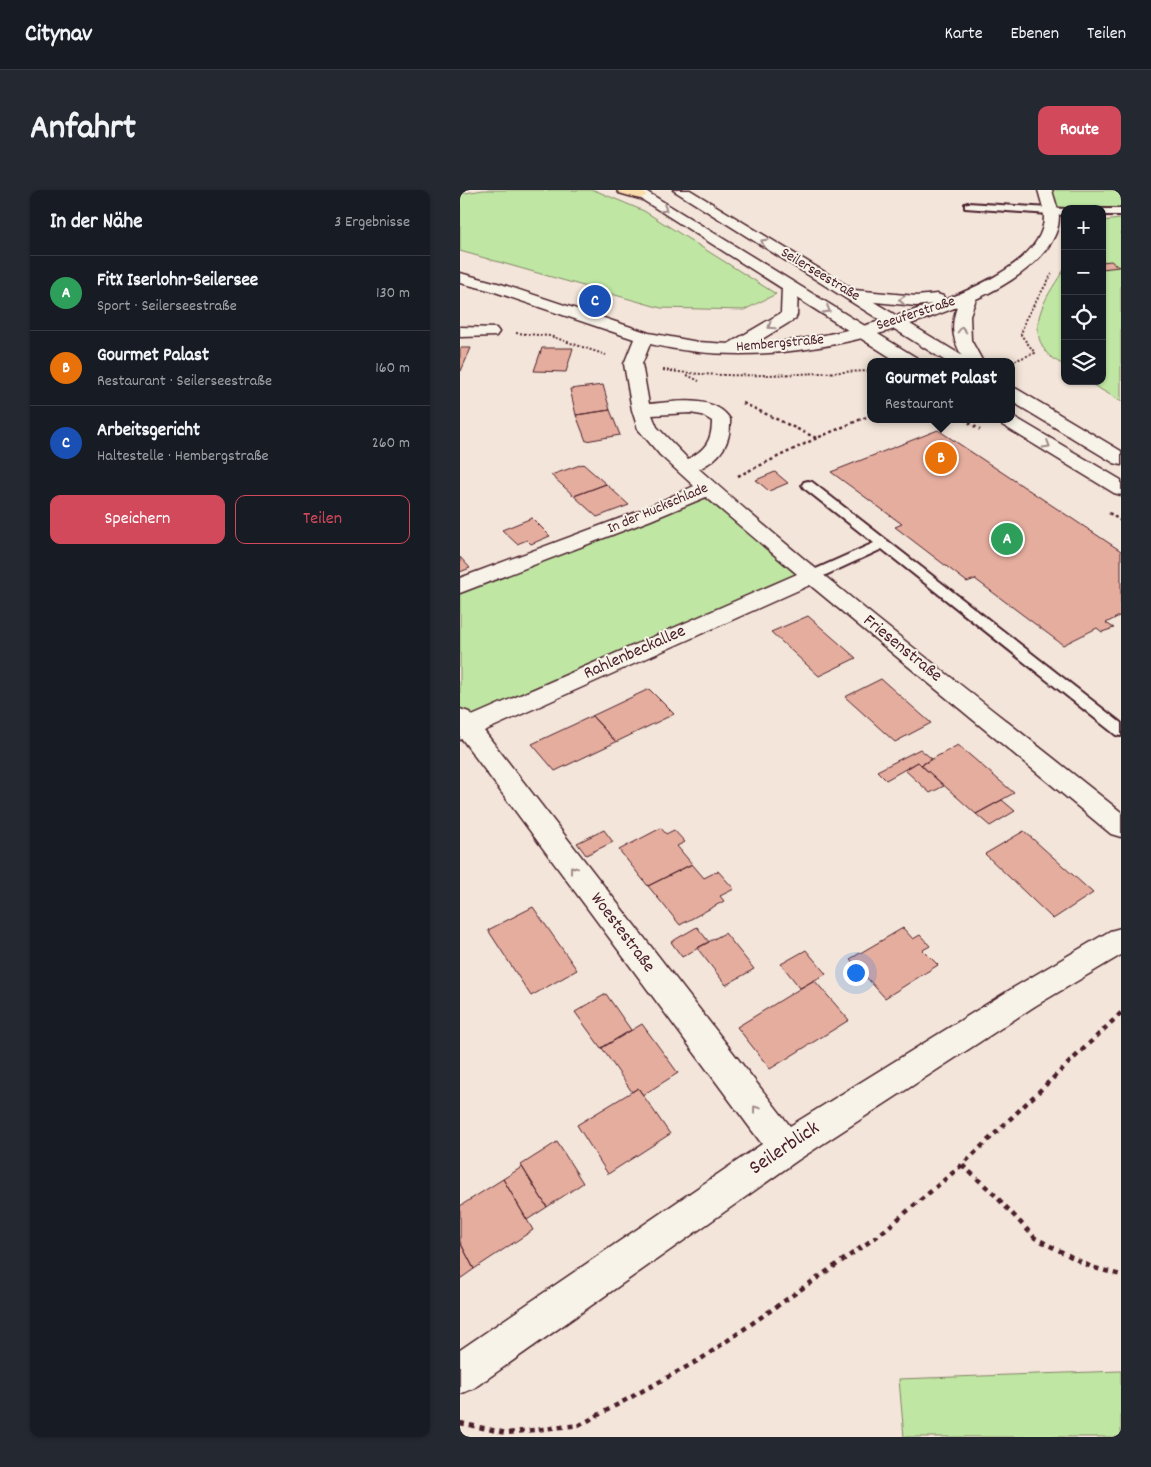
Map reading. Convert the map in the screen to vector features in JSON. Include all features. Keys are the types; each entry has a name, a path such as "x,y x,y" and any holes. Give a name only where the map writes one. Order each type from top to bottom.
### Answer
{"highway":[{"path":"624,190 637,192"}],"street":[{"name":"Seilerseestraße","path":"680,190 854,295 954,358"},
{"path":"1045,190 1059,212"},
{"name":"Seilerseestraße","path":"637,192 906,358"},
{"name":"Seeuferstraße","path":"864,331 968,297 1010,276 1034,255 1046,238 1059,212"},
{"name":"Hembergstraße","path":"460,278 514,293 644,337 701,349 788,347 828,341 864,331"},
{"name":"Hembergstraße","path":"726,349 752,338 789,315 790,287"},
{"name":"Seeuferstraße","path":"854,295 916,301 968,297"},
{"name":"Seeuferstraße","path":"968,297 962,315 962,340 972,358"},
{"path":"460,332 490,332"},
{"name":"Friesenstraße","path":"644,337 633,364 641,410 648,429 667,451 812,576 1121,827"},
{"path":"1015,395 1121,459"},
{"path":"641,410 690,407 708,410 721,419 722,434 710,457 686,468"},
{"path":"1013,423 1121,489"},
{"name":"In der Huckschlade","path":"460,586 644,516 708,488"},
{"name":"Rahlenbeckallee","path":"463,726 812,576"},
{"name":"Woestestraße","path":"463,726 786,1148"},
{"name":"Seilerblick","path":"460,1374 786,1148 1024,997 1121,940"}],"lane":[{"path":"968,206 1059,212"},
{"path":"1106,212 1121,212"},
{"path":"808,485 1121,731"},
{"path":"812,576 883,544"}],"path":[{"path":"1015,360 1035,353 1021,335 1025,320 1056,267 1034,255"},
{"path":"686,374 702,383"},
{"path":"741,402 816,438"},
{"name":"In der Huckschlade","path":"708,488 867,416"},
{"path":"460,1422 506,1433 580,1425 701,1359 879,1235 962,1165 1121,1013"},
{"path":"962,1165 992,1192 1035,1238 1091,1267 1121,1275"}],"green space":[{"path":"483,190 594,190 644,211 776,294 744,310 661,308 460,251 460,194"},
{"path":"1050,190 1121,190 1121,210 1106,210 1106,205 1061,205 1061,211 1056,211"},
{"path":"1121,219 1121,401 1093,385 1106,385 1106,221"},
{"path":"1061,274 1061,364 1046,352 1040,341 1038,331 1042,309"},
{"path":"707,494 803,575 460,721 460,589"},
{"path":"1121,1371 1121,1437 904,1437 899,1379"}],"building":[{"path":"1111,261 1119,267 1106,269 1106,262"},
{"path":"460,348 471,348 461,371 460,371"},
{"path":"542,348 573,348 566,372 534,371"},
{"path":"603,385 610,410 576,415 570,389"},
{"path":"610,410 620,435 586,441 576,415"},
{"path":"938,430 1121,551 1121,615 1106,623 1114,628 1102,632 1097,628 1063,645 975,579 967,582 895,527 902,524 831,472"},
{"path":"583,464 606,484 574,496 551,475"},
{"path":"775,472 788,483 769,491 756,480"},
{"path":"606,484 629,505 597,517 574,496"},
{"path":"532,518 550,536 531,544 527,540 517,544 502,530"},
{"path":"460,557 470,568 460,572"},
{"path":"808,616 856,658 819,676 771,632"},
{"path":"881,679 931,723 895,742 845,697"},
{"path":"649,689 674,714 616,742 592,716"},
{"path":"592,716 616,742 555,771 532,744"},
{"path":"958,745 1014,793 976,814 921,765"},
{"path":"920,749 932,759 921,765 918,762 886,780 877,771"},
{"path":"918,762 944,786 930,793 905,770"},
{"path":"1002,800 1015,811 990,826 976,814"},
{"path":"661,828 666,834 674,830 685,842 677,846 692,864 648,886 619,850"},
{"path":"604,830 613,842 586,855 577,843"},
{"path":"1024,831 1093,893 1053,919 985,854"},
{"path":"692,864 704,878 718,871 734,889 720,896 724,901 680,925 648,886"},
{"path":"533,907 577,970 531,996 488,930"},
{"path":"697,927 709,942 682,957 671,942"},
{"path":"903,928 913,939 920,935 930,946 923,950 938,965 885,998 850,959"},
{"path":"725,933 754,969 726,985 697,948"},
{"path":"806,950 826,974 800,988 781,964"},
{"path":"814,980 849,1020 770,1069 737,1027"},
{"path":"606,994 631,1030 601,1048 575,1012"},
{"path":"642,1024 678,1073 643,1095 638,1088 632,1092 602,1048"},
{"path":"638,1088 670,1134 608,1174 577,1125"},
{"path":"557,1142 583,1183 547,1207 521,1165"},
{"path":"522,1167 547,1207 527,1220 503,1179"},
{"path":"503,1179 533,1230 474,1269 460,1242 460,1206"},
{"path":"460,1242 474,1269 460,1279"}],"place":[{"name":"Arbeitsgericht","path":"595,301"},
{"name":"Gourmet Palast","path":"941,458"},
{"name":"FitX Iserlohn-Seilersee","path":"1007,539"}]}
